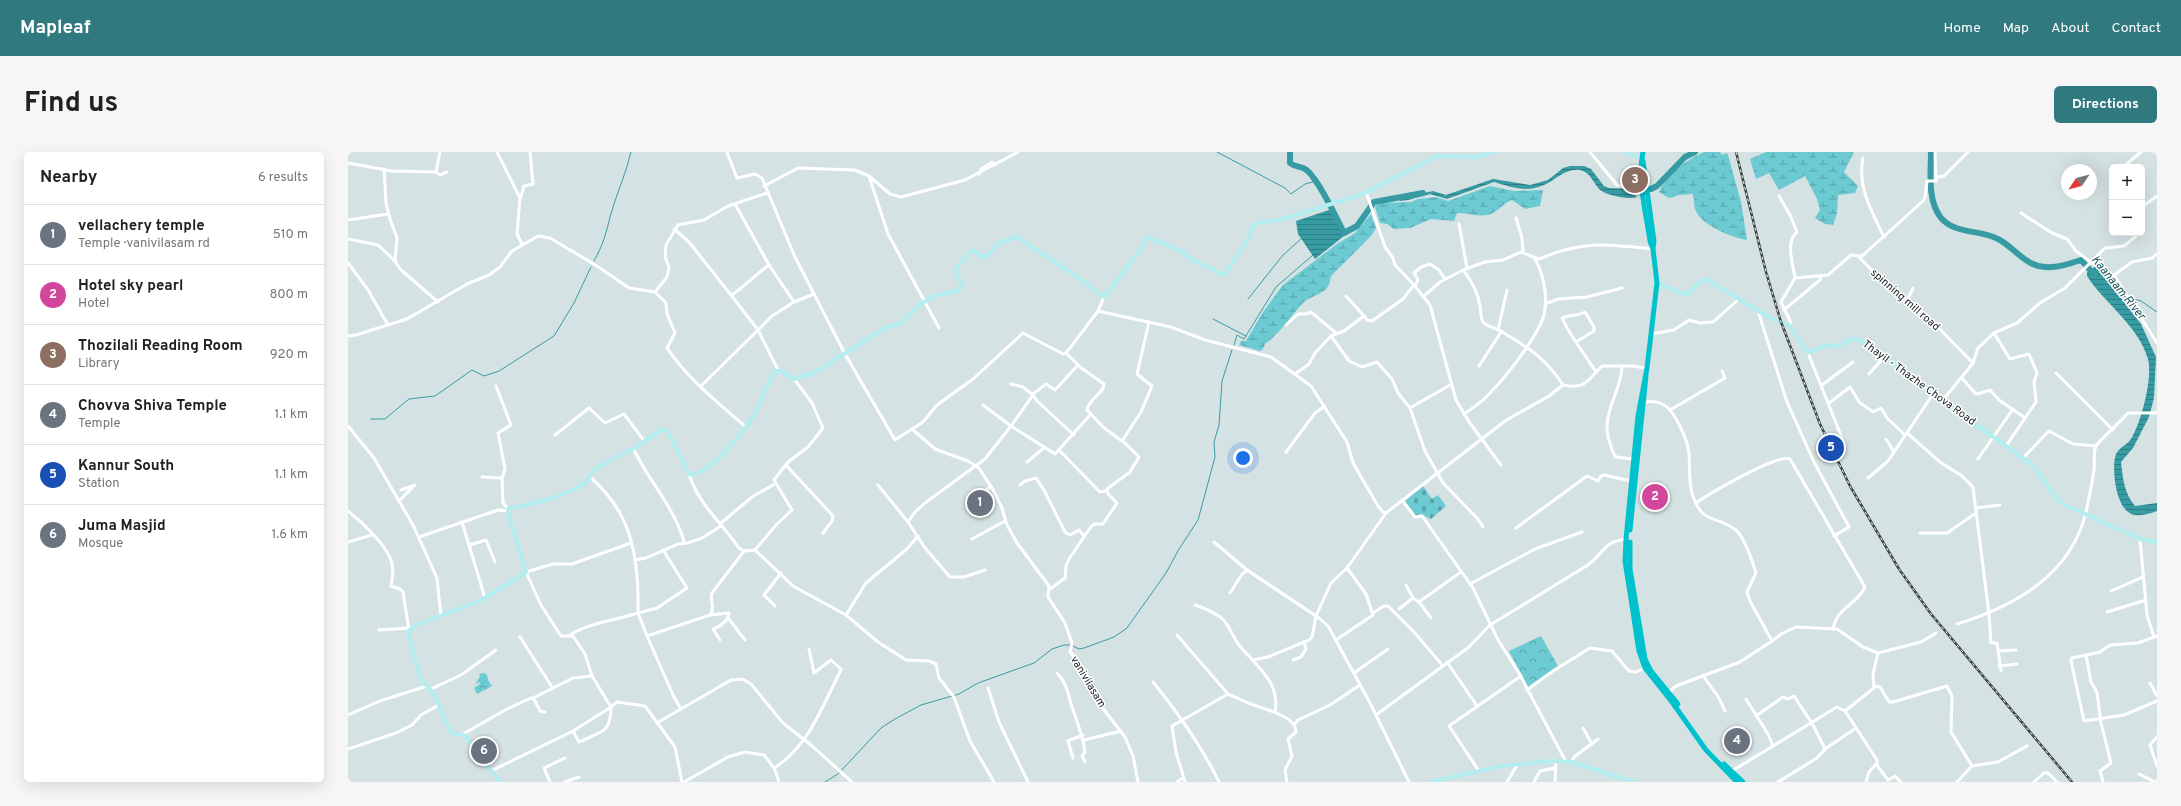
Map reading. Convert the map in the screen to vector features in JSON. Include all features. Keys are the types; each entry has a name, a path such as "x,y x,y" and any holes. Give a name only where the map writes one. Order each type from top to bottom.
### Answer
{"highway":[{"path":"1643,152 1643,179 1647,202 1650,241 1653,249 1657,283 1631,481 1625,561 1639,651 1645,668 1667,693"},
{"path":"1642,402 1630,531 1630,564 1645,660 1701,744 1730,772 1743,782"},
{"path":"1730,772 1738,782"}],"main road":[{"path":"500,782 463,734 456,735 451,732 439,705 429,688 418,675 409,629 486,598 526,572 508,510 562,496 591,478 591,473 599,466 645,442 659,430 665,429 689,474 698,473 722,455 746,427 755,414 774,373 778,370 794,379 816,372 886,327 900,324 925,301 934,296 960,289 962,286 955,269 970,251 974,250 985,258 1000,242 1017,237 1079,278 1104,298 1148,237 1182,252 1195,261 1224,275 1248,239 1254,225 1273,222 1366,192 1436,156 1476,157 1493,152"},
{"path":"1626,152 1642,159"},
{"path":"1657,283 1686,295 1702,280 1708,280 1757,310 1789,325 1808,352"},
{"name":"Thayil - Thazhe Chova Road","path":"1808,352 1824,346 1841,345 1852,339 1866,343 1933,394 2023,458 2040,472 2063,504 2086,513 2140,539 2157,542"},
{"path":"1431,782 1442,781 1479,771 1527,762 1556,761 1572,762 1631,782"}],"street":[{"path":"436,172 440,152"},
{"path":"497,152 520,198"},
{"path":"522,244 517,234 520,198 524,186 534,184 530,152"},
{"path":"727,152 738,178 758,174 762,178 764,186 795,257 845,354 895,440 923,422 937,404 973,379 1023,333 1063,354 1066,353 1078,365 1104,384 1102,390 1087,410 1103,427 1122,441 1139,457 1130,472 1106,491 1100,492 1059,450"},
{"path":"764,186 798,168 855,170 874,179 890,194 901,197 965,180 979,174 1018,152"},
{"path":"1590,152 1617,185 1622,187 1634,184 1643,179"},
{"path":"1795,278 1828,275 1851,255 1862,256 1884,237 1923,201 1925,198 1927,181 1936,181 1935,152"},
{"path":"1937,176 1944,176 1968,152"},
{"path":"2127,164 2141,152"},
{"path":"1863,158 1861,167 1866,201 1884,237"},
{"path":"348,163 384,169 428,173 436,172 440,175 447,172"},
{"path":"384,169 384,183 388,214 397,238 395,261"},
{"path":"869,176 888,234 939,328"},
{"path":"1366,192 1369,206 1372,209 1385,247 1393,258 1395,265 1430,304 1450,385 1464,414 1500,465"},
{"path":"655,292 667,277 669,263 664,254 666,245 674,229 682,224 704,220 734,204 767,193"},
{"path":"1779,196 1790,215 1797,232 1792,236 1790,242 1795,278 1781,302 1791,323 1789,325"},
{"path":"2145,204 2157,196"},
{"path":"734,204 794,302"},
{"path":"2021,213 2052,233 2067,239 2076,251 2092,263"},
{"path":"348,220 388,214"},
{"path":"1516,218 1522,238 1523,252"},
{"path":"1459,224 1467,268"},
{"path":"674,229 689,242 758,330 778,370"},
{"path":"348,336 407,319 467,284 489,275 500,267 512,251 522,244 538,236 550,238 597,266 629,288 655,292 666,303 667,314 674,333 667,348 674,358 700,386 746,427"},
{"path":"1943,400 1973,363 1978,348 1994,333 2017,323 2040,303 2065,288 2092,263 2105,248 2124,246 2136,236"},
{"path":"348,239 378,245 395,261 400,269 438,302"},
{"path":"1535,259 1566,249 1589,245 1607,244 1653,249"},
{"path":"1424,296 1445,279 1467,268 1485,262 1503,260 1523,252"},
{"path":"1464,414 1490,394 1526,347 1540,324 1545,304 1543,274 1535,259 1523,252"},
{"path":"2157,254 2152,258 2132,262 2114,275 2128,300 2157,343"},
{"name":"spinning mill road","path":"1858,256 1873,274 1928,316 1973,363"},
{"path":"348,263 368,290 388,325"},
{"path":"1346,296 1367,320 1372,321 1403,299 1418,280 1414,273 1421,267 1430,264 1439,270 1445,279"},
{"path":"731,295 737,292 753,276 770,265"},
{"path":"1463,270 1475,289 1480,303 1482,321 1526,347 1548,363 1563,385 1578,388 1583,386 1602,366 1631,366 1646,370"},
{"path":"1784,310 1820,280 1821,276"},
{"path":"1545,304 1558,299 1587,297 1622,288"},
{"path":"1907,301 1913,288"},
{"path":"1479,366 1500,331 1507,290"},
{"path":"700,386 772,316 794,302 814,294"},
{"path":"1066,353 1098,311 1104,298"},
{"path":"1651,334 1674,330 1689,320 1700,323 1713,322 1739,299"},
{"path":"1757,310 1787,402 1814,462 1849,527 1834,536"},
{"path":"1098,311 1171,327 1205,340 1271,357 1311,386 1347,442 1353,463 1378,506 1382,512 1386,513"},
{"path":"1286,325 1298,314 1306,314 1311,312 1336,333"},
{"path":"1576,342 1594,331 1594,327 1585,312 1576,316 1562,318 1568,333 1576,342 1596,372"},
{"path":"1295,374 1309,364 1315,353 1331,336 1344,331 1364,316"},
{"path":"1122,441 1139,414 1152,386 1137,374 1149,322"},
{"path":"1994,333 2010,359 2027,353 2036,370 2034,382 2036,402 2006,446"},
{"path":"1331,336 1349,361 1362,367 1373,362 1381,366 1392,379 1398,393 1410,408 1423,447 1437,474 1447,490 1473,513 1483,527"},
{"path":"1808,352 1844,443"},
{"path":"1869,374 1885,356"},
{"path":"1822,385 1853,362"},
{"path":"908,522 925,503 975,465 982,462 1011,426 1033,394 1046,384 1055,390 1078,365"},
{"path":"1622,367 1621,382 1615,392 1605,423 1607,437 1616,457 1634,459"},
{"path":"1670,410 1725,378 1722,371"},
{"path":"2056,373 2113,430"},
{"path":"1962,378 1975,393 1978,394 1990,390 1999,400 2026,418"},
{"path":"689,474 698,494 720,525 739,548 744,551 755,550 777,524 792,510 774,482 791,459 808,447 823,428 812,403 794,379"},
{"path":"1011,384 1023,387 1033,394 1037,402 1074,435"},
{"path":"1410,408 1450,385"},
{"path":"1252,660 1268,657 1304,643 1312,636 1316,616 1331,584 1347,568 1386,513 1505,422 1549,396 1563,385"},
{"path":"418,538 498,510 508,510 504,503 502,478 504,469 498,433 511,425 496,386"},
{"path":"1829,403 1850,387 1862,406 1873,412 1881,408 1887,418 1940,462 1972,485 1989,614 1991,643 1997,643 1999,666 2001,671"},
{"path":"1868,478 1888,461 1933,394"},
{"path":"1642,402 1657,402 1670,410 1686,443 1692,490 1696,503 1705,516 1734,528 1742,539 1756,573 1747,592 1750,601 1772,641"},
{"path":"983,405 1011,426 1055,454 1074,435 1091,414"},
{"path":"1286,452 1314,413 1325,406"},
{"path":"555,435 589,408 605,423 624,414 645,442"},
{"path":"1978,460 2013,409"},
{"path":"1957,624 1989,614 2040,584 2062,563 2070,551 2086,513 2096,446 2128,414 2157,413"},
{"path":"348,426 374,458 400,500 437,578 441,616"},
{"path":"912,429 935,449 975,465 991,486 1002,508 1005,521 1017,543 1050,589 1065,578 1066,566 1069,559 1084,536 1094,524 1103,524 1117,505 1106,491"},
{"path":"2023,458 2049,431 2073,444 2096,446"},
{"path":"1886,439 1894,452"},
{"path":"1027,462 1045,447"},
{"path":"633,448 676,522 684,542"},
{"path":"1696,503 1748,473 1776,460 1788,458 1865,587 1857,599 1836,616 1833,629"},
{"path":"786,465 833,516 832,521 823,533"},
{"path":"1516,528 1587,476 1598,481 1601,476 1604,475 1631,481"},
{"path":"482,477 502,478"},
{"path":"591,478 617,507 624,520 636,560 638,613 661,668 681,709"},
{"path":"1020,485 1025,481 1036,478 1045,492 1065,532 1070,535 1079,530 1084,536"},
{"path":"400,500 415,485 401,490"},
{"path":"636,560 646,558 684,542 688,543 702,538 720,525 752,497 773,485"},
{"path":"878,485 908,522 925,548 950,577 964,577 985,570"},
{"path":"978,497 991,486"},
{"path":"1402,500 1415,517 1422,516 1470,584 1490,625 1521,676 1566,762"},
{"path":"1975,508 2000,505"},
{"path":"348,512 365,526 385,548 391,559 393,569 391,586 400,589 402,592 409,629 379,630"},
{"path":"1920,533 1947,533 1976,513"},
{"path":"972,539 1005,521"},
{"path":"462,522 486,598"},
{"path":"1470,584 1535,549 1582,532"},
{"path":"348,542 372,535"},
{"path":"846,614 866,582 908,548 918,536"},
{"path":"1376,715 1469,647 1490,625 1588,565 1600,556 1605,546 1615,540 1626,539"},
{"path":"2140,539 2147,615 2155,637 2138,643 2110,645 2100,652 2072,658 2071,661 2084,721 2101,717 2124,715 2157,701"},
{"path":"470,544 486,540 495,562"},
{"path":"1214,542 1248,570 1323,621 1336,640 1354,673 1409,782"},
{"path":"631,543 572,564 553,564 526,572 546,616 561,636 570,635 598,623 612,621 657,608 687,588 663,550"},
{"path":"755,550 794,586 846,614 878,642 906,660 929,661 936,664 941,682 953,695 970,741 994,782"},
{"path":"710,615 713,609 710,597 712,593 744,551"},
{"path":"1347,568 1366,594 1374,613"},
{"path":"1230,593 1242,574 1248,570"},
{"path":"1419,602 1461,572"},
{"path":"775,606 764,595 781,573"},
{"path":"2111,591 2143,577"},
{"path":"1406,585 1413,598 1419,602 1431,618"},
{"name":"vanivilasam","path":"1050,589 1048,594 1049,599 1064,619 1072,645 1071,654 1079,663 1083,676 1092,685 1098,695 1098,702 1121,731 1132,756 1138,782"},
{"path":"1399,609 1413,598"},
{"path":"2107,612 2146,600"},
{"path":"1195,605 1211,611 1221,617 1238,643 1252,660 1263,670 1276,697 1275,712"},
{"path":"1336,640 1384,606 1388,606 1414,632 1443,666"},
{"path":"647,636 710,615 729,613 728,618 745,640"},
{"path":"720,640 713,629 720,626 728,618"},
{"path":"1667,693 1676,686 1748,658 1781,634 1796,627 1841,630 1857,644 1878,653 1921,642 1936,633"},
{"path":"570,635 585,654 592,676 611,707 611,721 608,727 579,742 573,731"},
{"path":"1177,635 1228,694 1248,703 1275,712 1294,725 1296,732 1288,741 1292,756 1285,770 1287,782"},
{"path":"520,637 552,687"},
{"path":"1293,660 1301,657 1306,649 1304,643"},
{"path":"1527,690 1553,671 1590,648 1612,651 1629,671 1636,672 1645,668"},
{"path":"774,768 786,761 805,740 841,669 831,660 814,673 809,649"},
{"path":"1354,673 1388,649"},
{"path":"348,715 380,701 429,688 461,675 496,650"},
{"path":"1998,651 2016,650"},
{"path":"1845,711 1873,690 1873,674 1878,653"},
{"path":"2086,655 2092,682 2097,692 2111,763 2100,771 2103,782"},
{"path":"1447,662 1477,706"},
{"path":"1999,666 2017,664"},
{"path":"1057,673 1067,687 1072,708 1083,735 1085,752 1082,756 1085,762"},
{"path":"463,734 507,709 552,687 574,678 592,676"},
{"path":"1479,771 1449,726 1521,676"},
{"path":"1704,676 1719,698 1725,712"},
{"path":"657,723 726,682 738,678 742,679 756,689 771,711 783,724 805,740 841,774 852,782"},
{"path":"1153,682 1183,719 1204,752 1219,782"},
{"path":"2150,683 2157,694"},
{"path":"1294,725 1298,720 1330,705 1360,685"},
{"path":"1874,686 1880,687 1889,702 1947,686 1952,696 1952,732 1972,766"},
{"path":"988,688 999,722 1028,782"},
{"path":"1185,782 1172,728 1173,725 1213,704 1228,694"},
{"path":"1756,716 1784,697 1788,699 1794,696 1811,722 1825,749"},
{"path":"532,698 534,698 540,711 545,712"},
{"path":"1746,699 1773,741 1773,746"},
{"path":"491,771 573,731 617,702 645,706 675,747 683,782 728,757 745,752 764,755 774,768 779,782"},
{"path":"348,749 396,733 412,725 421,715 439,705"},
{"path":"1730,772 1837,707 1845,711 1877,760 1876,764 1888,780 1895,776 1901,782"},
{"path":"1583,728 1592,744"},
{"path":"1778,782 1817,758 1825,749 1856,728"},
{"path":"1084,740 1121,731"},
{"path":"1074,758 1068,741 1083,735"},
{"path":"2157,737 2150,745 2157,766"},
{"path":"1572,762 1574,757 1598,739"},
{"path":"1957,782 1972,766 1998,762 2027,746"},
{"path":"550,782 544,768 565,758"},
{"path":"1555,782 1556,761"},
{"path":"1866,782 1869,772 1876,764"},
{"path":"1507,782 1517,765"},
{"path":"1534,782 1540,771 1555,768"},
{"path":"2034,782 2044,773 2048,773 2057,782"},
{"path":"2139,774 2155,782"},
{"path":"565,782 579,777"},
{"path":"1177,782 1184,778"}],"green space":[{"path":"1704,152 1720,152 1722,155 1727,153 1728,155 1741,202 1747,240 1726,234 1703,220 1695,209 1693,194 1679,195 1669,198 1659,192 1662,185 1678,168"},
{"path":"1766,152 1854,152 1844,172 1858,186 1855,193 1838,195 1837,213 1833,225 1825,224 1815,218 1820,210 1817,199 1805,176 1779,190 1769,173 1756,179 1750,159"},
{"path":"1490,186 1514,191 1543,190 1540,206 1525,209 1512,200 1489,215 1457,213 1454,221 1431,219 1410,228 1394,229 1387,224 1380,223 1375,207 1378,203 1411,202 1418,199 1436,197 1448,201"},
{"path":"1371,214 1376,228 1371,236 1332,275 1326,289 1303,303 1260,351 1239,345 1241,341 1246,341 1263,312 1283,285 1337,244 1355,233"},
{"path":"1423,486 1432,499 1438,495 1446,506 1431,519 1421,514 1416,516 1405,501"},
{"path":"1541,636 1558,666 1528,687 1509,651"},
{"path":"484,673 487,675 492,686 477,694 474,688 480,684 479,682 475,685 480,676 479,674"}],"shaded area":[{"path":"1570,166 1584,166 1591,169 1604,186 1609,188 1636,189 1636,197 1622,197 1606,193 1599,189 1587,173 1580,170 1570,171 1544,185 1531,189 1506,186 1494,182 1447,199 1430,194 1400,201 1397,196 1404,197 1433,191 1446,195 1493,179 1530,185 1548,180 1563,168"},
{"path":"1332,209 1344,236 1315,259 1298,234 1296,221"},
{"path":"2096,266 2141,324 2156,357 2154,398 2149,417 2133,448 2121,462 2126,491 2135,506 2157,503 2157,511 2144,515 2129,513 2124,508 2117,491 2114,464 2116,454 2131,439 2139,422 2149,377 2148,359 2137,336 2129,325 2087,276 2087,272"}],"waterway":[{"path":"594,261 604,239 612,209 631,152"},
{"path":"1217,152 1285,188 1291,194 1305,184 1316,181"},
{"name":"Kaanaam River","path":"1290,152 1290,163 1301,167 1310,173 1326,198 1344,233 1357,226 1374,202 1423,193"},
{"name":"Kaanaam River","path":"1629,191 1651,189 1657,186 1685,157 1695,152"},
{"name":"Kaanaam River","path":"1931,152 1930,177 1932,195 1937,211 1941,218 1947,223 1954,227 1998,239 2026,260 2038,266 2054,267 2081,260 2095,275"},
{"path":"1248,299 1283,255 1302,238"},
{"path":"1234,345 1237,335 1244,339 1276,287 1313,255"},
{"path":"371,419 385,419 409,399 435,396 472,370 484,376 499,371 554,336 574,303 591,267"},
{"path":"2116,294 2127,297"},
{"path":"2130,298 2141,301 2157,312"},
{"path":"1213,319 1246,336"},
{"path":"1073,646 1079,649 1084,648 1114,637 1127,628 1166,573 1179,549 1198,520 1215,457 1214,442 1219,425 1222,381 1232,350"},
{"path":"825,782 838,774 881,728 895,719 921,705 959,694 978,683 1034,663 1052,649 1064,645 1070,645"}],"railway":[{"path":"1736,152 1766,272 1781,322 1820,424 1850,486 1899,569 1931,614 2072,782"}],"place":[{"name":"Thozilali Reading Room","path":"1635,180"},
{"name":"Kannur South","path":"1831,448"},
{"name":"Hotel sky pearl","path":"1655,497"},
{"name":"vellachery temple","path":"980,503"},
{"name":"Chovva Shiva Temple","path":"1737,741"},
{"name":"Juma Masjid","path":"484,751"}]}
